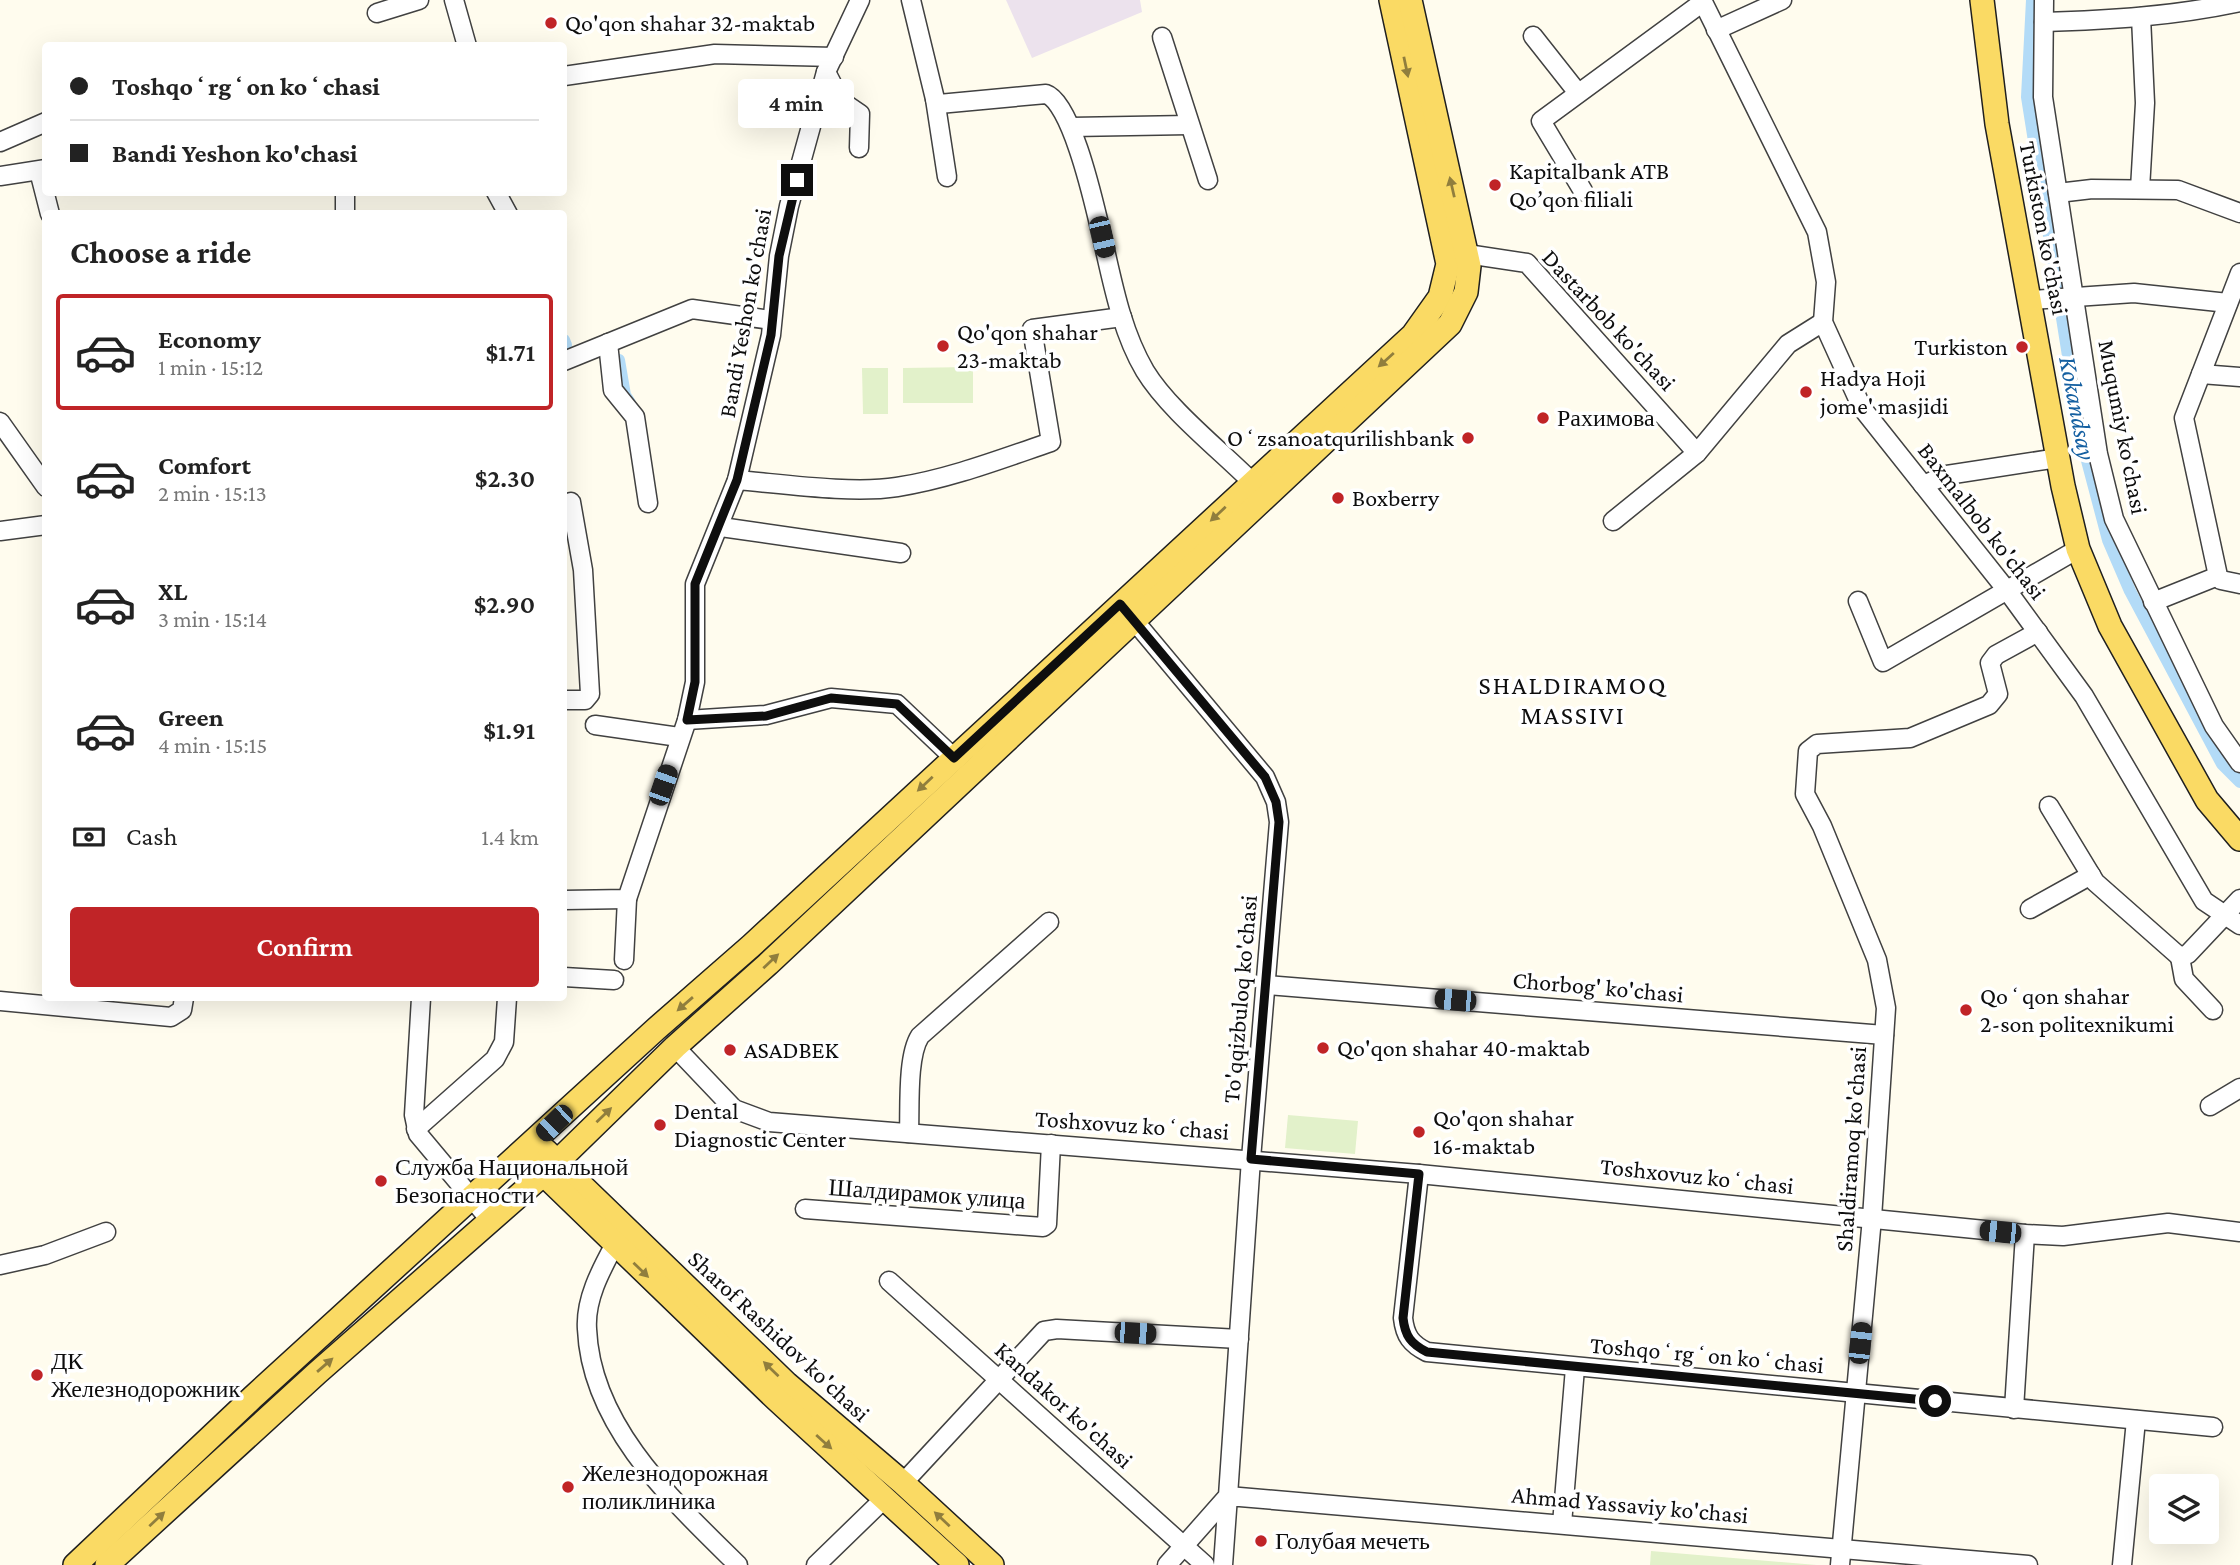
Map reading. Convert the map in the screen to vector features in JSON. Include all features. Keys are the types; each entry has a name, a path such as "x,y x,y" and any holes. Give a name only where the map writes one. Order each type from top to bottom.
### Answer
{"main road":[{"path":"107,1565 549,1169 675,1047 768,964 1126,612 1252,482 1413,335 1440,297 1448,264 1391,0"},
{"path":"75,1565 252,1398 954,758 1126,612 1450,324 1466,292 1467,254 1410,0"},
{"name":"Turkiston ko'chasi","path":"1982,0 1994,101 2040,300 2058,457 2078,549 2110,626 2207,800 2240,839"},
{"name":"Sharof Rashidov ko'chasi","path":"530,1146 615,1244 775,1398 957,1565"},
{"name":"Sharof Rashidov ko'chasi","path":"549,1169 787,1384 903,1483 982,1562"}],"street":[{"path":"377,13 419,0"},
{"path":"454,0 466,42"},
{"name":"Bandi Yeshon ko'chasi","path":"624,960 627,899 679,737 687,720 695,682 695,584 721,527 737,480 771,335 779,256 789,206 830,65 860,0"},
{"path":"911,0 935,99 947,177"},
{"path":"1716,30 1782,0"},
{"name":"Muqumiy ko'chasi","path":"2045,0 2043,97 2098,454 2114,519 2214,726 2240,763"},
{"path":"1583,191 1541,121 1702,1"},
{"name":"Baxmalbob ko'chasi","path":"1702,1 1817,232 1826,282 1823,322 1862,408 2006,589 2084,696 2204,901 2233,921"},
{"path":"2044,22 2240,2"},
{"path":"2140,189 2147,11"},
{"path":"1533,36 1578,93"},
{"path":"1162,37 1208,180"},
{"path":"567,76 715,54 830,65 841,101 860,114 859,148"},
{"path":"935,99 946,106 1046,94 1054,99 1071,127 1089,184 1122,317 1144,370 1158,390 1252,482"},
{"path":"0,142 42,124"},
{"path":"1071,127 1189,125"},
{"path":"0,176 42,170"},
{"path":"2058,193 2178,190 2240,213"},
{"name":"Dastarbob ko'chasi","path":"1467,254 1527,262 1698,453"},
{"path":"2240,273 2184,418 2218,576 2221,580 2240,584"},
{"path":"2040,300 2134,293 2228,303"},
{"path":"567,356 692,309 771,320"},
{"path":"737,480 810,487 896,487 982,465 1051,442 1032,329 1122,317"},
{"path":"1613,520 1698,453 1788,344 1823,322"},
{"path":"608,343 613,390 635,417 648,503"},
{"path":"2201,374 2240,376"},
{"path":"0,422 42,476"},
{"path":"1923,485 1947,475 2058,457"},
{"path":"567,504 571,502 583,570 590,694 585,700 567,701"},
{"path":"0,531 42,526"},
{"path":"721,527 901,553"},
{"path":"1858,601 1883,662 2078,549"},
{"path":"2153,602 2218,576"},
{"name":"To'qqizbuloq ko'chasi","path":"1126,612 1265,777 1276,802 1279,822 1251,1159 1223,1565"},
{"name":"Shaldiramoq ko'chasi","path":"1840,1556 1872,1218 1886,1008 1877,960 1822,826 1805,794 1808,751 1817,744 1910,738 1989,705 1998,694 1990,663 1996,655 2038,632"},
{"path":"687,720 766,716 831,698 897,704 954,758"},
{"path":"595,725 679,737"},
{"path":"2049,806 2091,875 2180,957 2184,979 2213,1010"},
{"path":"2030,909 2091,875"},
{"path":"567,900 627,899"},
{"path":"2180,957 2233,921 2240,899"},
{"path":"909,1133 913,1068 916,1042 920,1035 1049,922"},
{"path":"567,978 614,980"},
{"name":"Chorbog' ko'chasi","path":"1266,985 1884,1035"},
{"path":"0,1001 171,1017 182,1010 184,1001"},
{"path":"421,1001 414,1115 416,1129 423,1141 490,1220"},
{"path":"416,1129 495,1059 504,1042 507,1001"},
{"name":"Toshxovuz koʻchasi","path":"675,1047 734,1109 769,1122 1251,1159 2025,1234 2063,1236 2168,1223 2240,1232"},
{"path":"2210,1106 2240,1087"},
{"name":"Шалдирамок улица","path":"805,1209 1046,1226 1051,1144"},
{"name":"Toshqoʻrgʻon koʻchasi","path":"1419,1174 1403,1318 1405,1333 1413,1345 1427,1352 2213,1427"},
{"path":"0,1265 45,1255 106,1232"},
{"path":"2014,1409 2025,1234"},
{"path":"615,1244 596,1280 586,1327 595,1385 625,1439 694,1522 738,1565"},
{"name":"Kandakor ko'chasi","path":"889,1281 1206,1565"},
{"path":"903,1483 1044,1331 1050,1329 1239,1339"},
{"path":"1562,1524 1575,1368"},
{"path":"2122,1565 2136,1420"},
{"path":"1167,1565 1228,1496"},
{"name":"Ahmad Yassaviy ko'chasi","path":"1228,1496 1562,1524 1840,1556 2028,1565"},
{"path":"816,1565 885,1498"}],"shaded area":[{"path":"1006,0 1140,0 1142,12 1032,58"}],"green space":[{"path":"973,367 973,403 903,403 903,368"},
{"path":"862,368 888,368 888,414 863,414"},
{"path":"1288,1115 1358,1121 1355,1154 1285,1148"},
{"path":"1651,1551 1817,1565 1650,1565"}],"waterway":[{"name":"Kokandsay","path":"2032,0 2027,97 2081,438 2108,540 2130,591 2222,764 2240,782"},
{"path":"619,360 625,395 630,403"}],"place":[{"name":"Qo'qon shahar 32-maktab","path":"551,23"},
{"name":"Kapitalbank ATB Qo’qon filiali","path":"1495,185"},
{"name":"Qo'qon shahar 23-maktab","path":"943,346"},
{"name":"Turkiston","path":"2022,347"},
{"name":"Hadya Hoji jome' masjidi","path":"1806,392"},
{"name":"Рахимова","path":"1543,418"},
{"name":"Oʻzsanoatqurilishbank","path":"1468,438"},
{"name":"Boxberry","path":"1338,498"},
{"name":"Qoʻqon shahar 2-son politexnikumi","path":"1966,1010"},
{"name":"Qo'qon shahar 40-maktab","path":"1323,1048"},
{"name":"ASADBEK","path":"730,1050"},
{"name":"Dental Diagnostic Center","path":"660,1125"},
{"name":"Qo'qon shahar 16-maktab","path":"1419,1132"},
{"name":"Служба Национальной Безопасности","path":"381,1181"},
{"name":"ДК Железнодорожник","path":"37,1375"},
{"name":"Железнодорожная поликлиника","path":"568,1487"},
{"name":"Голубая мечеть","path":"1261,1541"}],"district":[{"name":"SHALDIRAMOQ MASSIVI","path":"1573,700"}],"route":[{"path":"797,180 779,256 771,335 737,480 721,527 695,584 695,682 687,720 766,716 831,698 897,704 954,758 1120,604 1265,777 1276,802 1279,822 1251,1159 1419,1174 1403,1318 1405,1333 1413,1345 1427,1352 1935,1401"}]}
